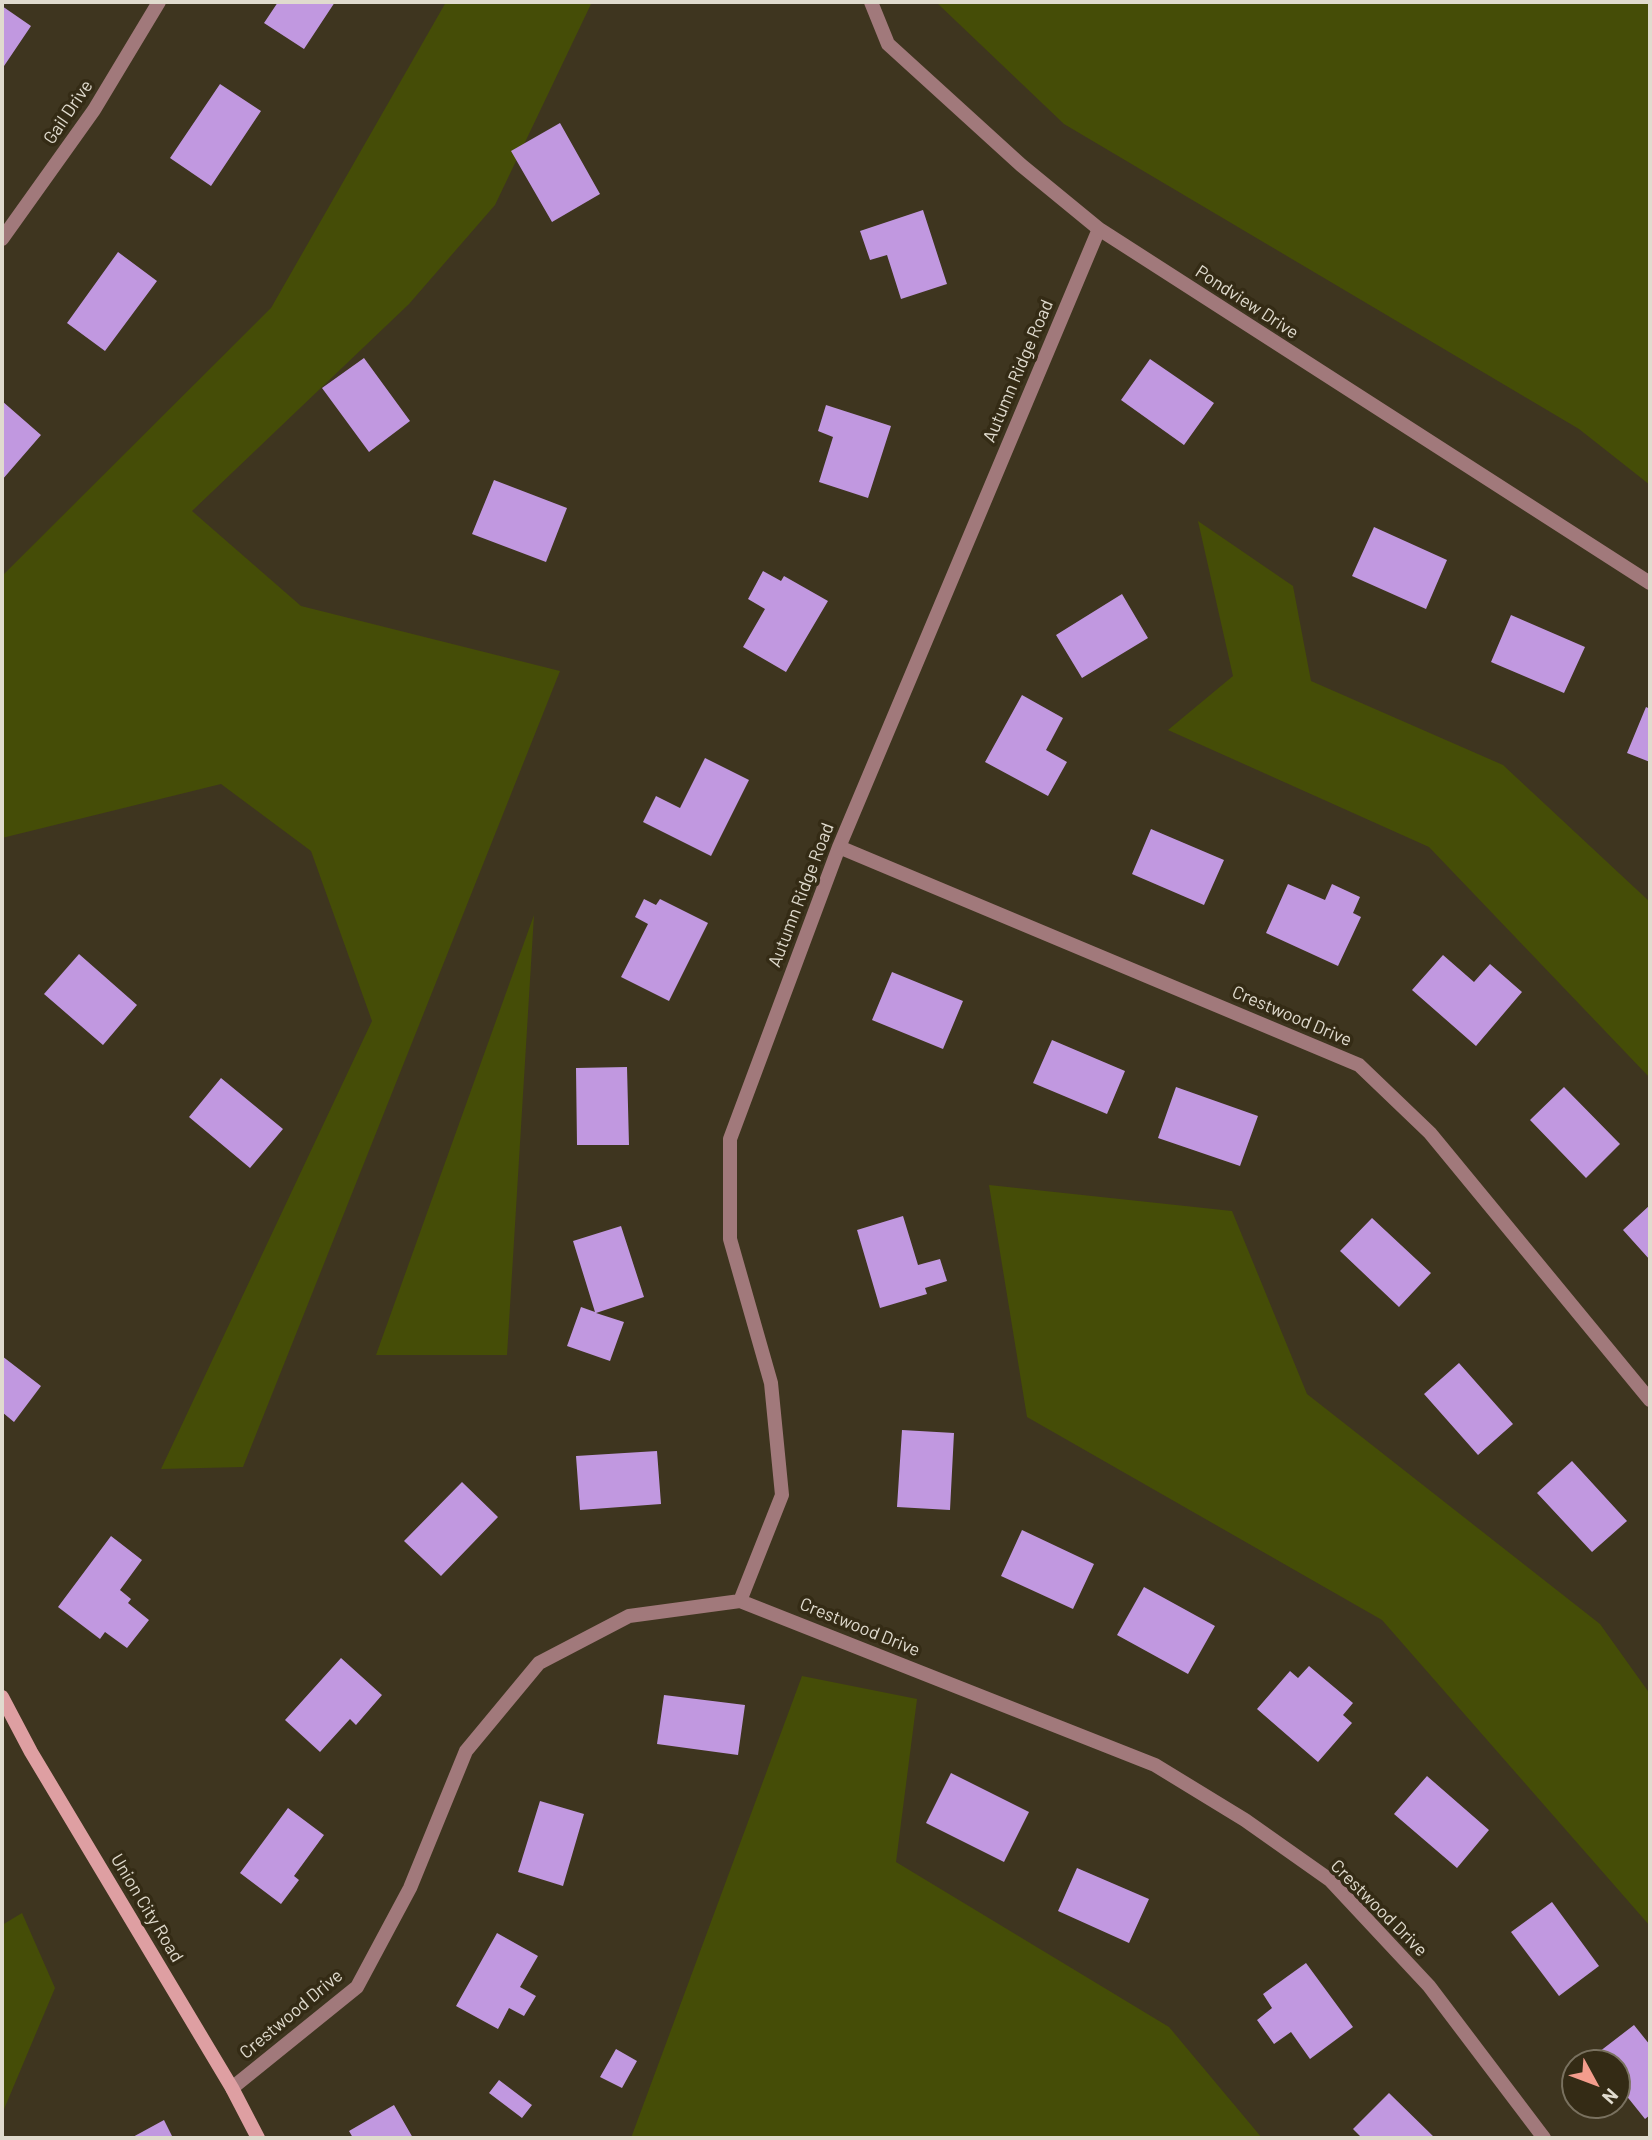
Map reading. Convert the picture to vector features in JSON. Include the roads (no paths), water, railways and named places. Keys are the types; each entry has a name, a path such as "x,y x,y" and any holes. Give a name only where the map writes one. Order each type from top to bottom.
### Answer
{"main road":[{"name":"Union City Road","path":"2,1697 31,1752 232,2088 258,2138"}],"street":[{"name":"Gail Drive","path":"2,239 94,110 159,2"},
{"name":"Pondview Drive","path":"871,2 888,44 1021,165 1099,229 1650,583"},
{"name":"Autumn Ridge Road","path":"740,1601 782,1495 771,1383 730,1239 730,1139 839,847 1099,229"},
{"name":"Crestwood Drive","path":"839,847 1359,1065 1430,1133 1650,1400"},
{"name":"Crestwood Drive","path":"232,2088 357,1987 410,1888 466,1751 539,1663 629,1616 740,1601 1155,1765 1245,1820 1329,1880 1375,1928 1429,1986 1544,2138"}]}
